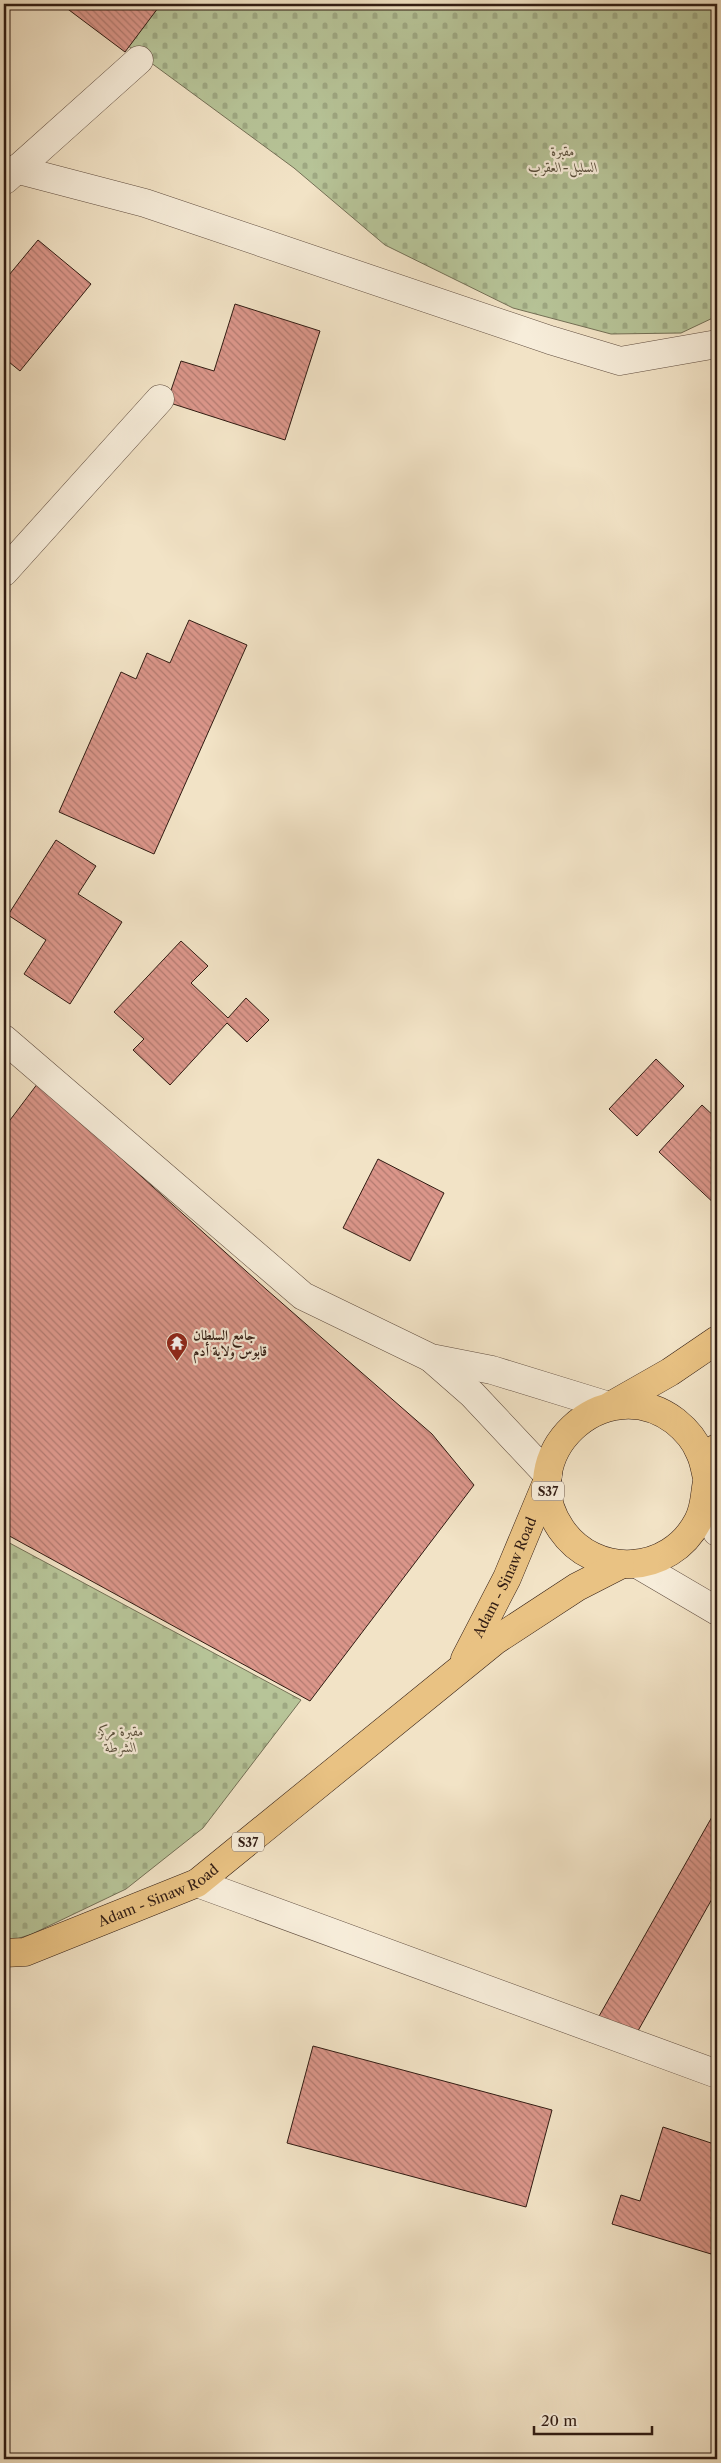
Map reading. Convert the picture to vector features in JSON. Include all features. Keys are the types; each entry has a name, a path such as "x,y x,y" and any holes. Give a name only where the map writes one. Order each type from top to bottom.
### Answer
{"main road":[{"name":"S37","path":"717,1340 670,1372 610,1406 591,1413 575,1424 562,1439 552,1456 547,1478 549,1502 555,1520 567,1538 582,1551 600,1560 629,1564 657,1559 674,1550 688,1536 699,1520 717,1448"},
{"name":"S37","path":"610,1406 638,1405 664,1412 686,1429 700,1452 706,1490"},
{"name":"Adam - Sinaw Road","path":"458,1671 507,1578 547,1478"},
{"name":"Adam - Sinaw Road","path":"4,1953 25,1952 197,1883 458,1671 536,1613 629,1564"}],"street":[{"path":"10,175 139,60"},
{"path":"10,175 145,203 550,340 620,361 717,344"},
{"path":"4,572 160,399"},
{"path":"4,1038 302,1296 431,1358 492,1370 610,1406"},
{"path":"431,1358 472,1394 547,1478"},
{"path":"706,1490 717,1532"},
{"path":"629,1564 717,1611"},
{"path":"197,1883 717,2074"}],"green space":[{"name":"مقبرة السليل-العقرب","path":"71,4 717,4 717,316 681,333 611,334 513,308 385,245 294,168"},
{"name":"مقبرة مركز الشرطة","path":"4,1540 301,1700 203,1828 126,1889 32,1934 4,1943"}],"building":[{"path":"61,4 161,4 125,52"},
{"path":"38,240 91,284 20,371 4,358 4,281"},
{"path":"235,304 320,331 285,440 167,402 181,361 214,371"},
{"path":"189,620 247,645 154,854 59,812 121,672 136,679 147,653 170,663"},
{"path":"56,840 96,866 78,894 122,922 70,1004 24,974 46,940 8,915"},
{"path":"181,941 208,966 191,983 228,1018 246,998 269,1020 247,1042 227,1023 170,1085 133,1050 144,1039 114,1012"},
{"path":"656,1059 684,1086 637,1136 609,1109"},
{"name":"جامع السلطان قابوس ولاية أدم","path":"38,1083 267,1290 432,1434 474,1485 310,1701 4,1533 4,1128"},
{"path":"702,1105 717,1119 717,1206 659,1152"},
{"path":"378,1159 444,1193 410,1261 343,1228"},
{"path":"717,1808 717,1890 634,2038 598,2018"},
{"path":"313,2046 552,2110 526,2207 287,2143"},
{"path":"663,2127 717,2145 717,2234 711,2254 612,2224 621,2195 640,2201"}],"place":[{"name":"جامع السلطان قابوس ولاية أدم","path":"177,1362"}]}
